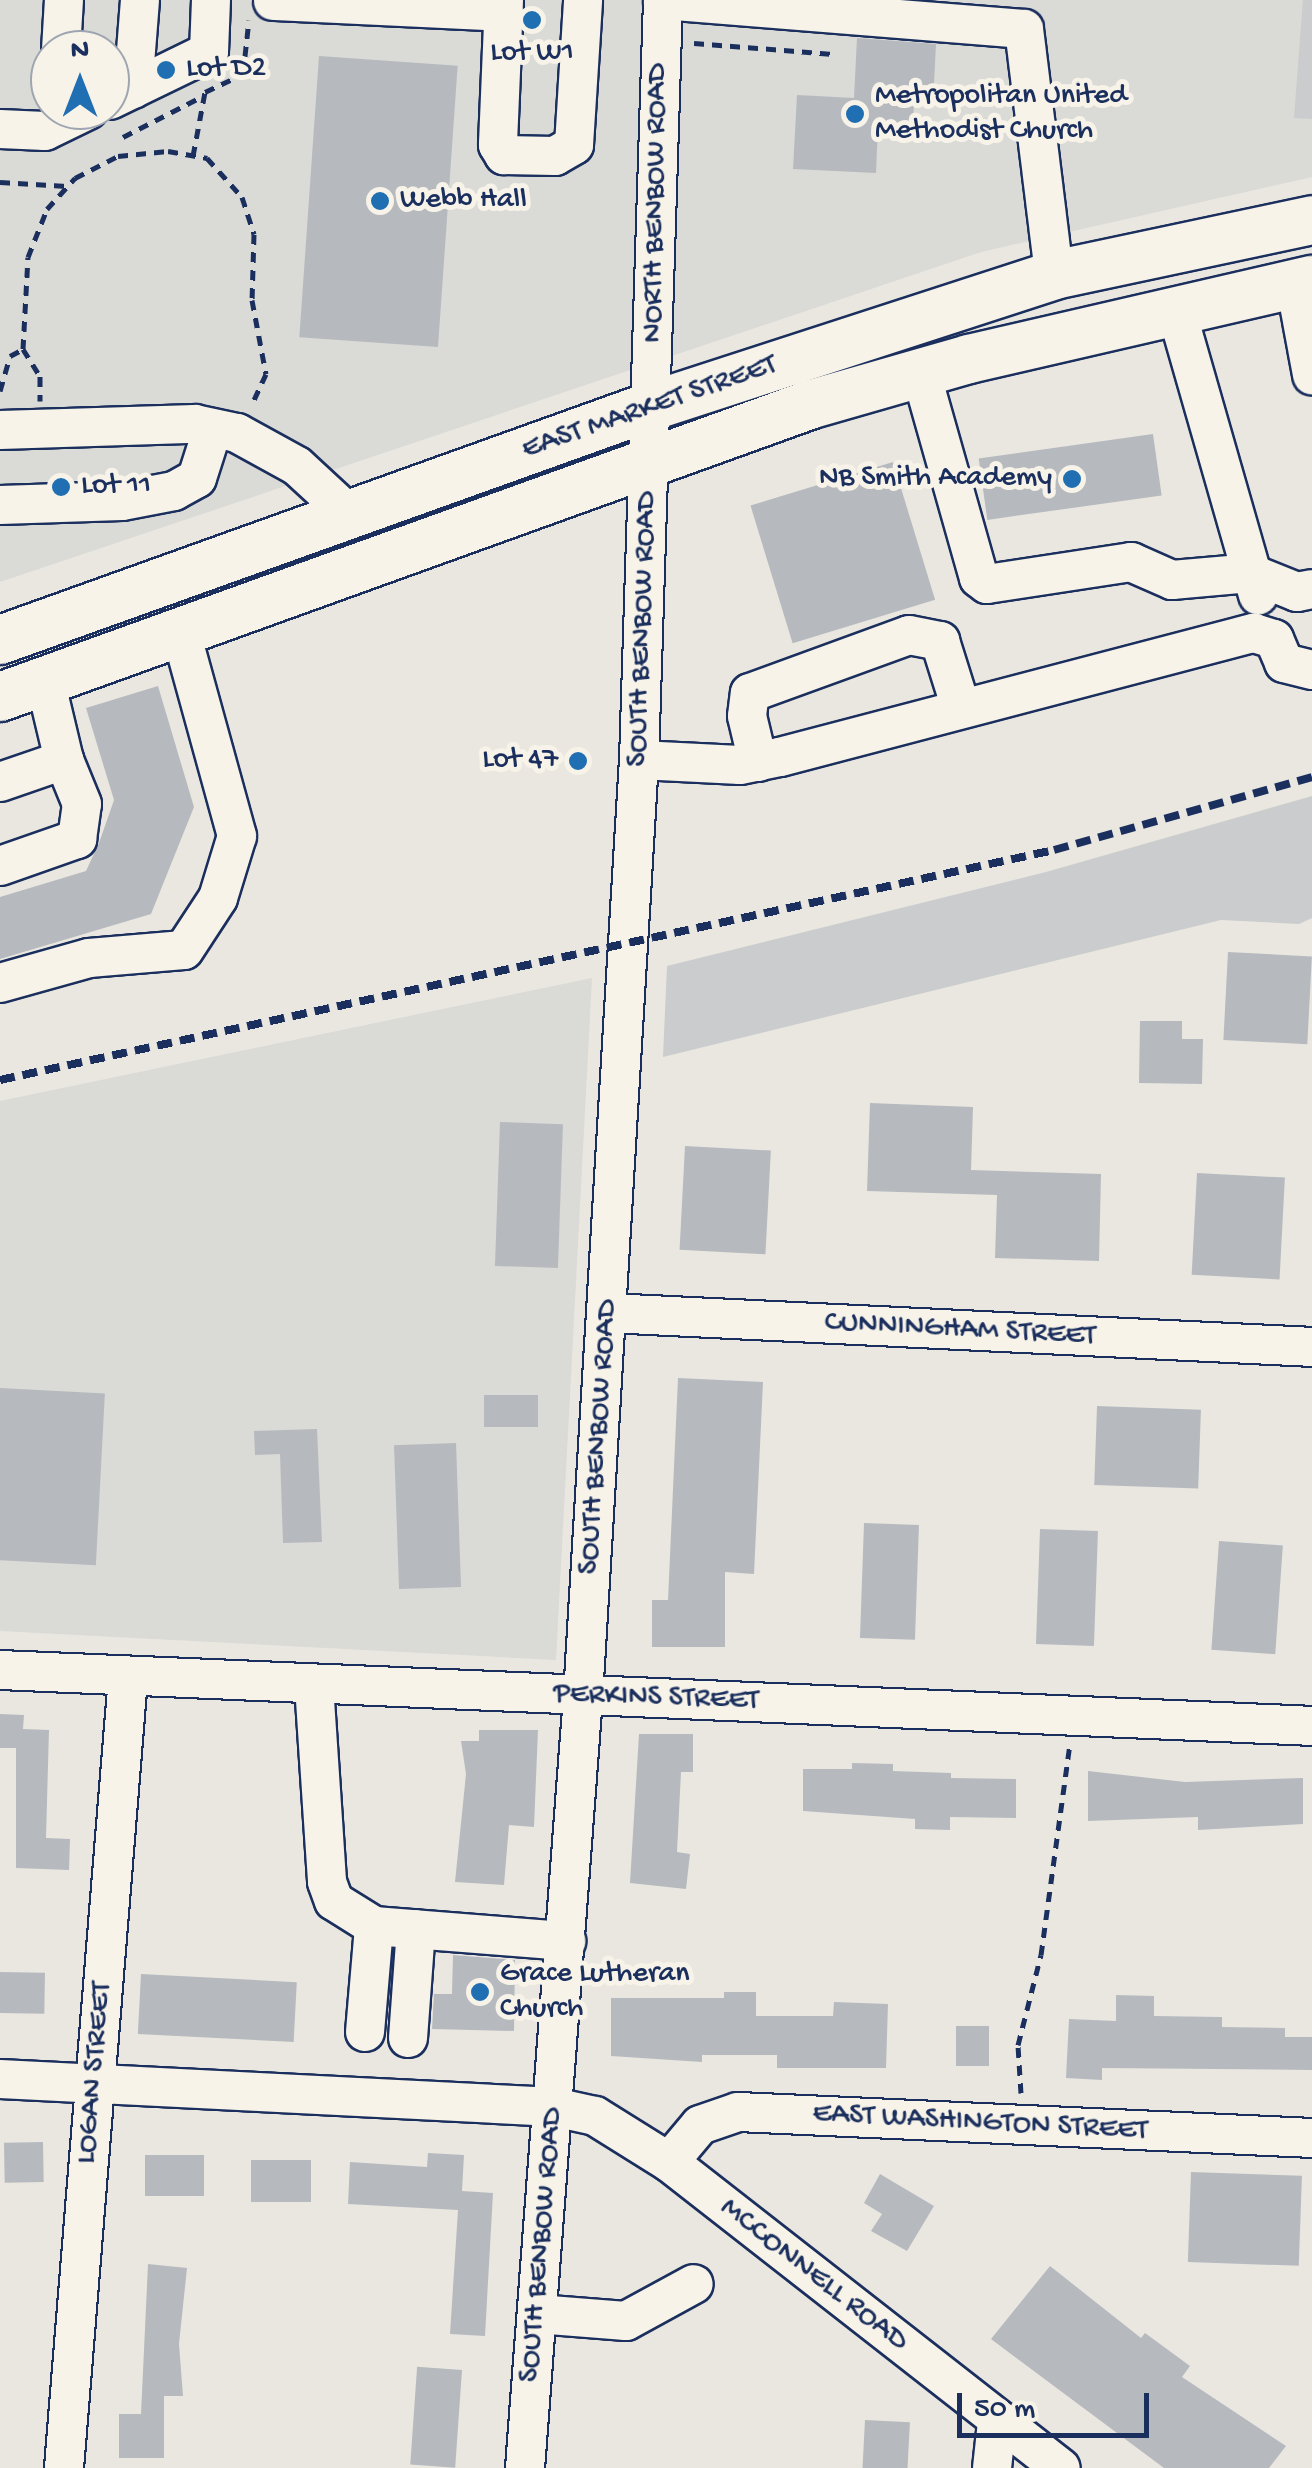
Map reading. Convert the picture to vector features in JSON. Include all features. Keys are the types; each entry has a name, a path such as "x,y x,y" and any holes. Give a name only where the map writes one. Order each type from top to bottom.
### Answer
{"main road":[{"name":"EAST MARKET STREET","path":"0,640 652,406 1054,275 1234,232 1312,220"},
{"name":"EAST MARKET STREET","path":"0,696 650,461 921,373 1304,281"},
{"path":"0,651 67,616"}],"street":[{"path":"62,30 64,0"},
{"path":"130,52 140,0"},
{"path":"130,90 209,52 211,0"},
{"path":"274,0 504,6 498,145 504,155 554,156 574,145 583,0"},
{"path":"674,1 1024,29 1054,275"},
{"name":"NORTH BENBOW ROAD","path":"652,406 674,1"},
{"path":"0,129 30,123"},
{"path":"1304,281 1312,370"},
{"path":"1176,309 1250,573 1274,639 1284,663 1312,670"},
{"path":"921,373 978,578 986,584 1130,562 1172,580 1250,573 1297,592 1312,589"},
{"name":"SOUTH BENBOW ROAD","path":"524,2468 584,1697 608,1313 639,760 652,406"},
{"path":"0,430 225,430 297,466 350,514"},
{"path":"0,505 122,501 174,491 197,478 225,430"},
{"path":"0,984 88,958 184,950 218,898 237,836 181,632"},
{"path":"639,760 758,762 1220,638 1264,632 1274,639"},
{"path":"758,762 747,716 750,692 909,635 940,641 961,708"},
{"path":"0,866 77,839 82,804 64,760 45,680"},
{"path":"0,782 64,760"},
{"name":"CUNNINGHAM STREET","path":"608,1313 1312,1348"},
{"name":"PERKINS STREET","path":"0,1670 1312,1726"},
{"name":"LOGAN STREET","path":"64,2468 128,1677"},
{"path":"314,1685 327,1882 334,1901 374,1926 566,1941"},
{"path":"365,2032 374,1926"},
{"path":"408,2038 416,1929"},
{"path":"0,2079 554,2106"},
{"name":"MCCONNELL ROAD","path":"554,2106 595,2116 668,2162 1060,2468"},
{"name":"EAST WASHINGTON STREET","path":"668,2162 700,2125 738,2112 1312,2138"},
{"path":"537,2314 626,2320 694,2284"},
{"path":"992,2468 997,2422"}],"path":[{"path":"674,1 694,45 834,54"},
{"path":"124,137 205,96"},
{"path":"40,429 40,376 23,349 28,256 48,209 67,186 118,156 168,151 207,158 242,197 254,234 252,300 266,374 225,430"},
{"path":"0,182 67,186"},
{"path":"0,391 10,356 23,349"},
{"path":"1023,2126 1018,2045 1041,1954 1071,1714"}],"shaded area":[{"path":"0,0 1312,0 1312,177 981,252 0,582"},
{"path":"1303,0 1312,0 1312,119 1294,118"},
{"path":"1312,796 1312,918 1299,924 1221,920 663,1057 667,966 1046,872"},
{"path":"592,978 556,1660 0,1631 0,1101"}],"building":[{"name":"Metropolitan United Methodist Church","path":"857,38 936,44 933,102 914,101 913,127 878,125 876,173 793,169 797,95 854,98"},
{"name":"Webb Hall","path":"319,56 458,66 438,347 299,337"},
{"path":"1153,434 1162,495 987,520 979,458"},
{"path":"893,462 935,600 793,643 751,506"},
{"path":"158,686 194,807 151,914 0,959 0,897 86,871 114,800 86,708"},
{"path":"1228,952 1312,956 1307,1044 1223,1040"},
{"path":"1140,1021 1182,1021 1182,1039 1203,1039 1202,1084 1139,1083"},
{"path":"870,1103 973,1107 971,1170 1101,1174 1099,1261 995,1258 997,1195 867,1191"},
{"path":"500,1122 563,1124 558,1268 495,1266"},
{"path":"685,1146 771,1151 765,1254 680,1250"},
{"path":"1197,1173 1285,1178 1280,1279 1192,1275"},
{"path":"678,1378 763,1382 754,1574 725,1572 725,1647 652,1647 652,1600 668,1600"},
{"path":"0,1388 105,1393 96,1565 0,1560"},
{"path":"484,1395 538,1395 538,1427 484,1427"},
{"path":"1097,1406 1201,1410 1198,1489 1094,1485"},
{"path":"317,1429 322,1542 283,1543 280,1454 255,1455 254,1431"},
{"path":"456,1443 461,1587 399,1589 394,1445"},
{"path":"864,1523 919,1525 915,1640 860,1638"},
{"path":"1040,1529 1098,1531 1094,1646 1036,1644"},
{"path":"1219,1541 1283,1545 1275,1654 1211,1650"},
{"path":"0,1714 24,1715 23,1729 49,1730 46,1838 70,1839 69,1870 16,1868 16,1748 0,1748"},
{"path":"479,1730 538,1730 534,1827 509,1825 504,1885 455,1882 466,1774 461,1741 479,1741"},
{"path":"639,1734 693,1734 693,1772 681,1772 677,1852 690,1854 686,1889 630,1883"},
{"path":"852,1763 893,1764 893,1771 951,1773 951,1778 1016,1779 1016,1818 950,1817 950,1830 915,1829 915,1819 803,1811 803,1769 852,1769"},
{"path":"1088,1771 1185,1782 1303,1778 1303,1824 1198,1830 1198,1817 1088,1821"},
{"path":"453,1955 515,1960 514,2031 432,2029 434,1994 452,1994"},
{"path":"0,1972 45,1973 44,2014 0,2013"},
{"path":"141,1974 297,1982 294,2042 138,2034"},
{"path":"724,1992 756,1992 756,2016 833,2016 834,2002 888,2004 886,2068 777,2068 777,2055 702,2055 702,2062 611,2056 611,1998 724,1998"},
{"path":"1116,1995 1154,1996 1154,2016 1222,2017 1222,2027 1285,2028 1285,2037 1312,2037 1312,2070 1102,2068 1102,2080 1066,2078 1069,2019 1116,2021"},
{"path":"956,2026 989,2026 989,2066 956,2066"},
{"path":"43,2142 44,2182 5,2183 4,2143"},
{"path":"428,2153 464,2155 462,2191 493,2193 485,2336 450,2334 458,2210 348,2204 350,2162 427,2167"},
{"path":"145,2155 204,2155 204,2196 145,2196"},
{"path":"251,2160 311,2160 311,2202 251,2202"},
{"path":"1191,2172 1302,2176 1299,2266 1188,2262"},
{"path":"880,2174 934,2206 907,2251 871,2231 882,2214 864,2203"},
{"path":"148,2264 187,2268 179,2344 183,2396 164,2396 164,2458 119,2458 119,2414 141,2414"},
{"path":"1050,2266 1141,2338 1145,2333 1190,2366 1182,2377 1286,2446 1269,2468 1164,2468 991,2339"},
{"path":"417,2367 462,2370 455,2468 410,2465"},
{"path":"865,2420 910,2422 908,2468 862,2468"}],"railway":[{"path":"0,1080 1054,850 1312,777"}],"place":[{"name":"Lot W1","path":"532,20"},
{"name":"Lot D2","path":"166,70"},
{"name":"Metropolitan United Methodist Church","path":"855,114"},
{"name":"Webb Hall","path":"380,201"},
{"name":"NB Smith Academy","path":"1072,479"},
{"name":"Lot 11","path":"61,487"},
{"name":"Lot 47","path":"578,761"},
{"name":"Grace Lutheran Church","path":"480,1992"}]}
